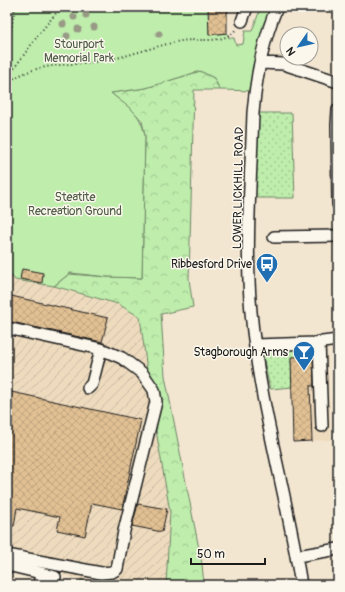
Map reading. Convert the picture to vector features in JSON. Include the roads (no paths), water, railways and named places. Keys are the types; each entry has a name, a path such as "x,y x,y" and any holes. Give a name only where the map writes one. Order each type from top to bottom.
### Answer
{"street":[{"path":"242,21 247,7"},
{"name":"LOWER LICKHILL ROAD","path":"277,7 268,28 260,62 253,113 250,253 251,311 255,345 301,581"},
{"path":"260,62 284,64 337,79"},
{"path":"338,110 338,204"},
{"path":"274,237 338,236"},
{"path":"7,328 101,350 122,358 142,373 154,390 156,402 124,530 117,569 112,572 101,572 7,554"},
{"path":"255,345 338,340"},
{"path":"319,342 322,426"},
{"path":"88,388 92,384 101,350"},
{"path":"297,556 338,549"},
{"path":"7,565 55,577"},
{"path":"39,585 41,573"},
{"path":"301,581 311,585"}],"place":[{"name":"Ribbesford Drive","path":"267,284"},
{"name":"Stagborough Arms","path":"304,372"}],"park label":[{"name":"Stourport Memorial Park","path":"79,51"},
{"name":"Steatite Recreation Ground","path":"75,204"}]}
